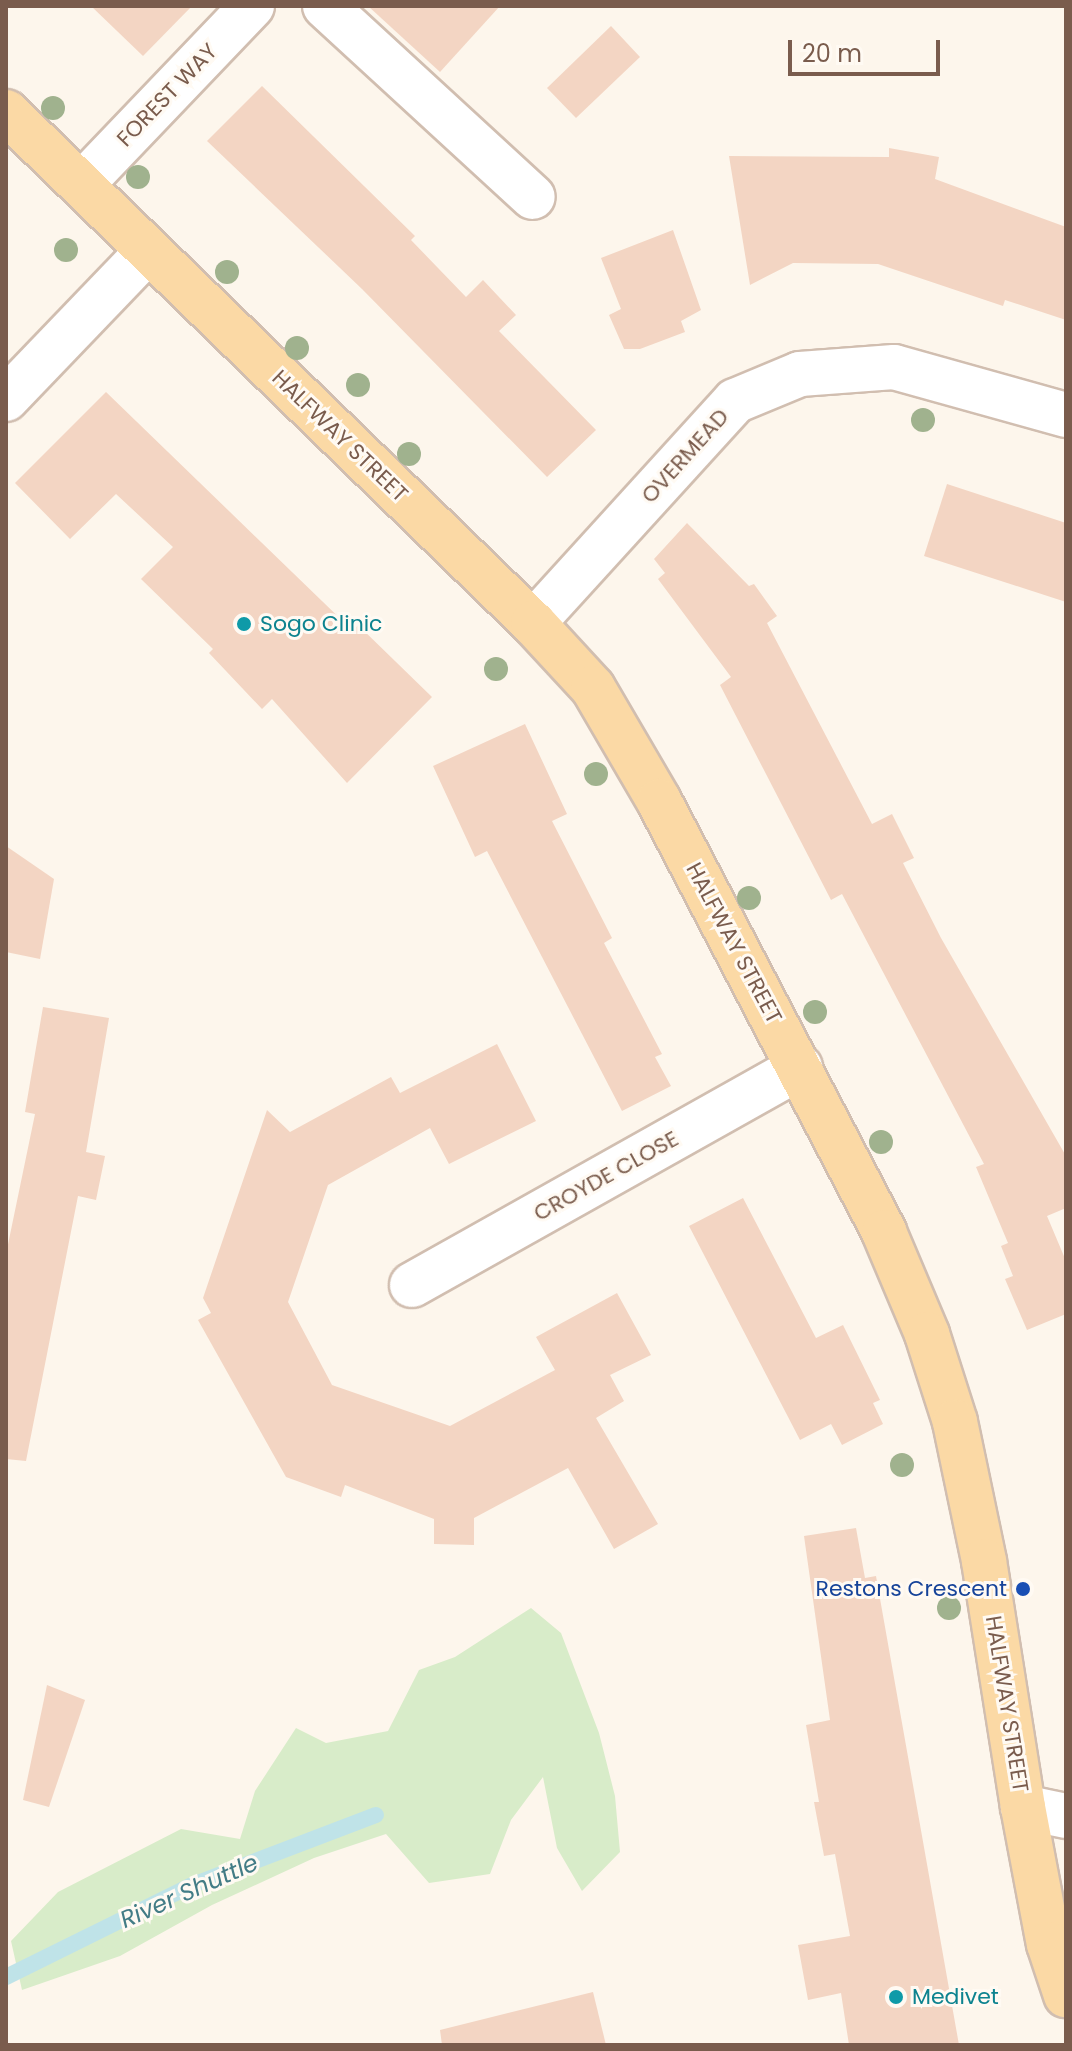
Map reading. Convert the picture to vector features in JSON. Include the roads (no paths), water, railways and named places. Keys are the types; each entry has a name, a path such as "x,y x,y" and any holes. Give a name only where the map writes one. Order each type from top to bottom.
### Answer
{"main road":[{"name":"HALFWAY STREET","path":"6,112 533,623 593,688 800,1067 884,1232 927,1334 955,1422 984,1561 1023,1807 1049,1944 1066,1995"}],"street":[{"name":"FOREST WAY","path":"82,184 252,6"},
{"path":"325,6 533,197"},
{"path":"6,399 147,252"},
{"name":"OVERMEAD","path":"533,623 735,401 800,374 894,367 1066,415"},
{"name":"CROYDE CLOSE","path":"412,1285 800,1067"},
{"path":"1023,1807 1066,1816"}],"waterway":[{"name":"River Shuttle","path":"6,1977 190,1886 376,1815"}],"place":[{"name":"Sogo Clinic","path":"244,624"},
{"name":"Restons Crescent","path":"1023,1589"},
{"name":"Medivet","path":"896,1997"}]}
